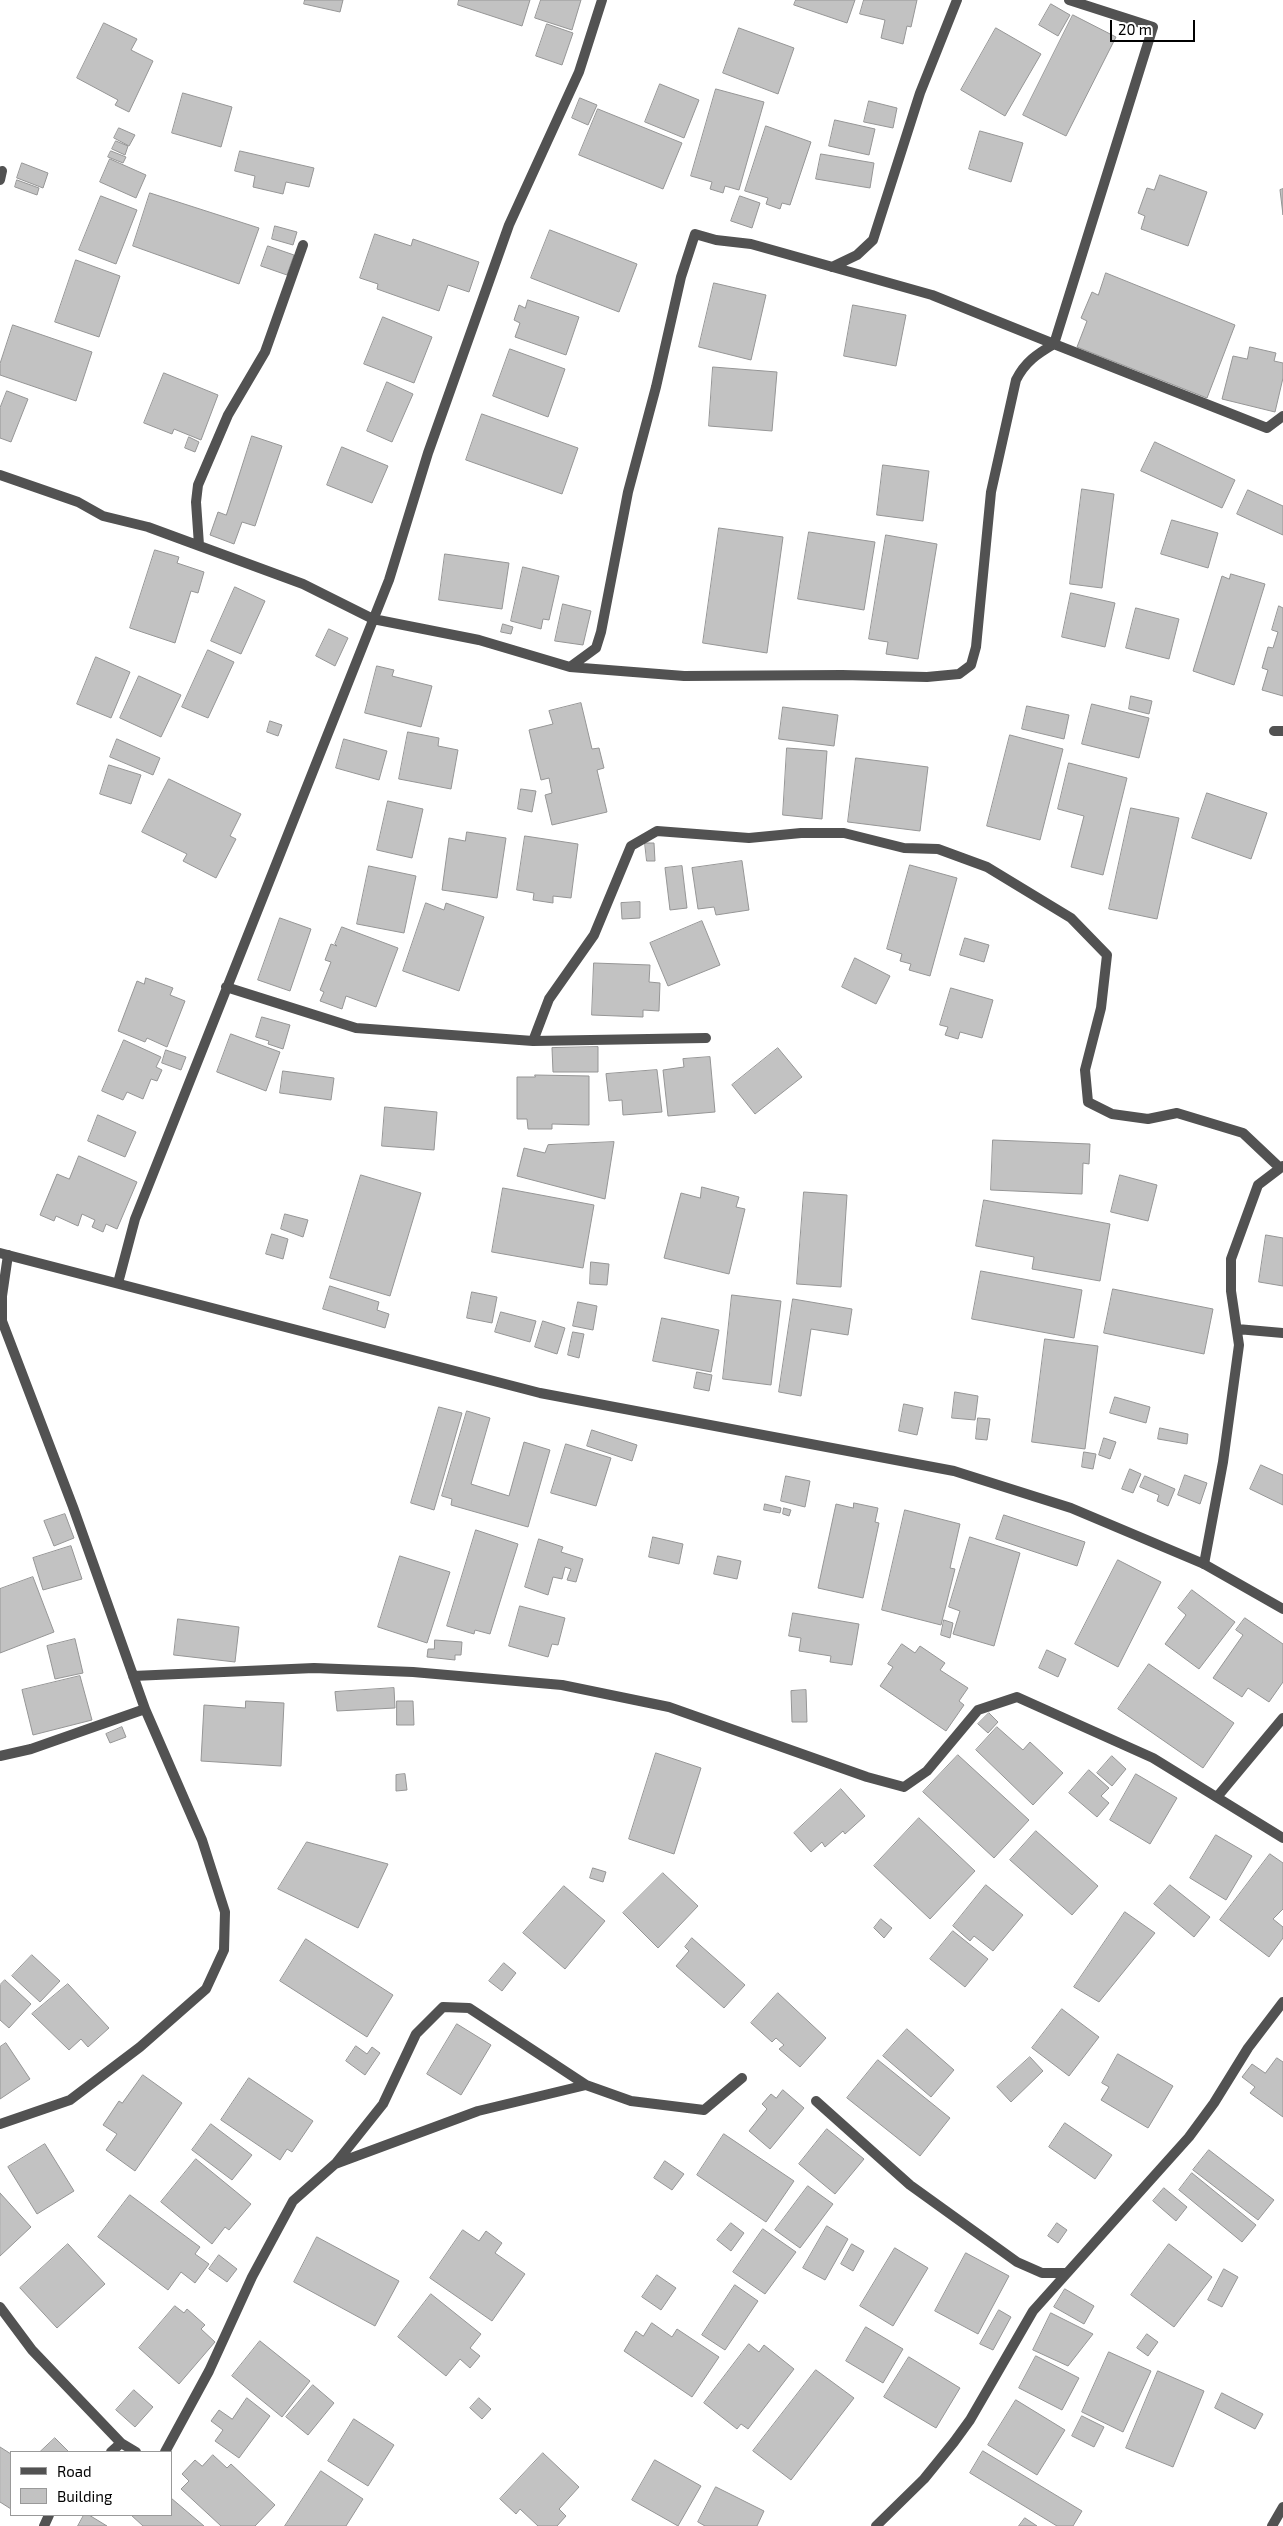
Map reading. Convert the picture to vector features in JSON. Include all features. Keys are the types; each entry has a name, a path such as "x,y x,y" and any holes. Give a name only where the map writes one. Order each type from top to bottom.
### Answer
{"street":[{"path":"118,1283 135,1219 389,580 428,453 509,225 579,72 602,0"},
{"path":"832,267 857,255 873,240 920,93 957,0"},
{"path":"0,475 78,502 102,516 148,527 304,584 373,619 479,640 570,667 684,676 842,675 927,677 959,674 971,665 976,647 991,492 1016,380 1023,368 1035,355 1054,344 1153,27 1069,0"},
{"path":"570,667 596,648 601,632 628,492 656,387 681,277 695,234 716,240 751,244 932,294 1267,428 1283,416"},
{"path":"199,545 196,502 198,485 228,415 265,352 303,245"},
{"path":"533,1041 549,999 594,935 631,846 657,831 749,838 801,833 844,833 904,848 938,849 987,867 1072,918 1107,955 1101,1008 1085,1070 1088,1102 1112,1114 1148,1119 1177,1113 1243,1133 1281,1166 1258,1185 1231,1259 1232,1291 1239,1344 1225,1452 1204,1564"},
{"path":"226,987 356,1028 533,1041 706,1038"},
{"path":"0,2124 70,2100 140,2047 206,1989 224,1950 225,1912 202,1840 145,1709 73,1507 2,1321 4,1254 540,1393 954,1471 1071,1508 1204,1564 1283,1609"},
{"path":"1237,1329 1283,1333"},
{"path":"133,1676 314,1668 413,1672 562,1685 669,1706 867,1777 904,1787 927,1771 978,1710 1017,1697 1153,1758 1283,1838"},
{"path":"0,1756 31,1749 145,1709"},
{"path":"1217,1797 1283,1718"},
{"path":"876,2526 924,2479 954,2442 975,2412 1033,2311 1189,2137 1214,2104 1248,2048 1283,2002"},
{"path":"166,2451 209,2371 252,2278 293,2201 336,2164 384,2104 416,2034 443,2007 469,2008 586,2085 631,2101 704,2110 742,2078"},
{"path":"336,2164 478,2111 586,2085"},
{"path":"816,2101 910,2185 1017,2262 1042,2273 1066,2273"},
{"path":"0,2307 32,2350 121,2443 134,2451"},
{"path":"112,2451 121,2443"},
{"path":"1272,2526 1283,2507"}],"building":[{"path":"305,0 343,0 340,12 304,4"},
{"path":"459,0 530,0 522,26 458,5"},
{"path":"541,0 581,0 572,30 535,18"},
{"path":"796,0 855,0 847,23 794,5"},
{"path":"864,0 917,0 911,27 907,26 903,44 881,38 885,20 860,14"},
{"path":"1051,4 1070,15 1058,36 1039,25"},
{"path":"1073,15 1116,37 1066,136 1023,115"},
{"path":"104,23 137,39 131,50 153,61 129,112 115,105 118,100 77,78"},
{"path":"547,24 573,33 562,65 536,56"},
{"path":"739,28 794,48 778,94 723,73"},
{"path":"996,28 1041,54 1005,116 961,90"},
{"path":"660,84 699,100 684,138 645,122"},
{"path":"716,89 764,102 739,190 725,186 723,193 710,189 712,182 691,176"},
{"path":"183,93 232,107 221,147 172,133"},
{"path":"580,98 597,105 588,125 572,118"},
{"path":"869,101 897,108 893,128 864,122"},
{"path":"598,109 682,143 663,189 579,155"},
{"path":"835,120 875,129 869,155 829,146"},
{"path":"766,126 811,142 790,205 782,203 780,209 766,204 768,198 745,191"},
{"path":"119,128 135,135 129,146 114,138"},
{"path":"980,131 1023,143 1011,182 969,169"},
{"path":"116,141 128,146 125,155 112,149"},
{"path":"111,151 126,157 123,163 108,157"},
{"path":"240,151 314,168 309,187 286,182 283,194 253,187 255,176 235,171"},
{"path":"821,154 874,163 870,188 816,179"},
{"path":"110,159 146,175 136,198 100,182"},
{"path":"22,163 48,173 43,188 17,178"},
{"path":"1160,175 1207,192 1188,246 1141,229 1145,216 1138,213 1147,188 1154,190"},
{"path":"17,180 39,188 37,195 15,187"},
{"path":"1283,189 1283,215 1280,190"},
{"path":"150,193 259,228 239,284 133,246"},
{"path":"101,196 137,210 116,264 79,250"},
{"path":"740,196 760,203 752,228 731,221"},
{"path":"275,226 297,232 293,245 272,239"},
{"path":"550,230 637,264 619,312 531,278"},
{"path":"375,234 411,246 413,239 479,262 469,292 448,285 439,311 377,289 378,284 360,278"},
{"path":"268,246 294,255 287,275 261,266"},
{"path":"76,260 120,276 99,337 55,322"},
{"path":"1106,273 1235,325 1207,398 1077,347 1087,321 1081,318 1092,292 1098,295"},
{"path":"714,283 766,295 751,360 699,347"},
{"path":"528,300 579,317 566,355 515,337 520,323 514,320 519,305 525,308"},
{"path":"853,305 906,315 896,366 844,356"},
{"path":"383,317 432,337 414,383 364,364"},
{"path":"13,325 92,352 76,401 0,375 0,364"},
{"path":"1250,347 1276,353 1274,361 1283,363 1283,378 1275,412 1222,399 1233,356 1247,359"},
{"path":"510,349 565,369 548,417 493,396"},
{"path":"713,367 777,372 772,431 709,426"},
{"path":"164,373 218,395 201,440 174,429 172,434 144,423"},
{"path":"387,382 413,394 392,442 367,431"},
{"path":"7,391 28,399 11,442 0,438 0,408"},
{"path":"482,414 578,448 562,494 466,460"},
{"path":"252,436 282,446 255,526 242,522 234,544 210,535 218,512 226,515"},
{"path":"189,437 199,442 195,452 185,448"},
{"path":"1155,442 1235,480 1222,508 1141,471"},
{"path":"342,447 388,466 372,503 327,485"},
{"path":"883,465 929,471 923,521 877,515"},
{"path":"1082,489 1114,494 1102,588 1070,584"},
{"path":"1248,490 1283,506 1283,535 1237,514"},
{"path":"1172,520 1218,533 1208,568 1161,554"},
{"path":"719,528 783,537 767,653 703,643"},
{"path":"809,532 875,542 864,610 798,599"},
{"path":"886,535 937,544 918,659 886,654 888,642 869,639"},
{"path":"155,550 179,557 177,563 204,572 198,593 191,591 175,643 130,628"},
{"path":"445,554 509,563 502,609 439,600"},
{"path":"523,567 559,576 549,620 543,619 541,629 511,621"},
{"path":"1231,574 1265,584 1234,685 1193,671 1222,576 1229,579"},
{"path":"235,587 265,601 241,654 211,641"},
{"path":"1071,593 1115,603 1105,647 1062,637"},
{"path":"563,604 591,611 583,645 555,641"},
{"path":"1279,606 1283,608 1283,696 1262,690 1268,670 1262,668 1268,647 1273,648 1278,632 1272,630"},
{"path":"1136,608 1179,619 1169,659 1126,648"},
{"path":"503,624 513,627 511,634 501,632"},
{"path":"329,629 348,638 335,666 316,656"},
{"path":"208,650 234,662 208,718 182,707"},
{"path":"96,657 130,672 111,718 77,704"},
{"path":"377,666 394,670 392,676 432,686 421,727 365,713"},
{"path":"139,676 181,695 161,737 120,718"},
{"path":"1131,696 1152,701 1149,714 1129,709"},
{"path":"581,703 592,749 599,748 604,768 597,770 607,812 552,825 545,795 552,793 549,778 541,780 529,730 553,724 549,711"},
{"path":"1092,704 1149,718 1139,758 1082,744"},
{"path":"1027,706 1069,715 1064,739 1022,729"},
{"path":"783,707 838,715 834,746 779,739"},
{"path":"270,721 282,725 278,736 267,732"},
{"path":"408,732 439,738 438,746 458,750 451,789 399,779"},
{"path":"1010,735 1063,749 1040,840 987,826"},
{"path":"117,739 160,758 153,775 110,757"},
{"path":"344,739 387,751 379,780 336,768"},
{"path":"787,748 827,751 822,819 783,815"},
{"path":"856,758 928,767 920,831 848,822"},
{"path":"1069,763 1127,778 1103,875 1071,867 1084,816 1058,809"},
{"path":"109,765 141,775 131,804 100,794"},
{"path":"169,779 241,814 230,836 236,839 216,878 183,861 187,854 142,832"},
{"path":"521,789 536,791 532,812 518,809"},
{"path":"1207,793 1267,813 1251,859 1192,838"},
{"path":"388,801 423,809 412,858 377,850"},
{"path":"1131,808 1179,818 1157,919 1109,909"},
{"path":"467,832 506,838 497,898 442,890 449,838 465,841"},
{"path":"525,836 578,844 571,898 553,896 553,903 533,900 534,893 517,890"},
{"path":"645,843 654,843 655,861 647,861"},
{"path":"742,861 749,910 716,915 714,907 698,909 692,868"},
{"path":"910,865 957,878 930,976 909,970 911,964 900,961 902,954 887,949"},
{"path":"369,866 416,876 404,933 357,924"},
{"path":"682,866 687,908 670,910 665,868"},
{"path":"640,902 640,918 622,919 621,903"},
{"path":"426,903 444,910 446,903 484,917 459,991 403,971"},
{"path":"280,918 311,929 290,991 258,980"},
{"path":"702,921 720,965 668,986 650,943"},
{"path":"342,927 398,948 376,1007 346,996 342,1009 320,1001 324,992 320,990 331,962 325,960 331,944 337,946 335,944"},
{"path":"965,938 989,945 984,962 960,955"},
{"path":"855,958 890,976 876,1004 842,987"},
{"path":"594,963 650,965 649,982 660,983 659,1011 643,1010 643,1017 592,1015"},
{"path":"146,978 173,988 170,995 185,1001 167,1047 147,1038 145,1042 118,1031 137,981 144,984"},
{"path":"951,988 993,1000 982,1038 960,1032 958,1039 945,1035 948,1027 940,1025"},
{"path":"262,1017 290,1025 283,1049 268,1044 269,1041 256,1037"},
{"path":"231,1034 280,1052 266,1091 217,1072"},
{"path":"124,1040 161,1057 156,1067 162,1070 157,1081 151,1079 143,1099 127,1092 123,1100 102,1091"},
{"path":"598,1047 598,1072 553,1072 552,1048"},
{"path":"778,1048 802,1077 755,1114 732,1085"},
{"path":"166,1050 186,1057 181,1070 162,1063"},
{"path":"710,1057 715,1112 668,1116 663,1070 684,1067 683,1059"},
{"path":"657,1070 662,1112 623,1115 622,1100 609,1101 606,1074"},
{"path":"283,1071 334,1078 331,1100 280,1093"},
{"path":"535,1075 589,1076 589,1125 552,1124 552,1129 528,1129 527,1119 517,1119 517,1077 535,1077"},
{"path":"385,1107 437,1112 434,1150 382,1146"},
{"path":"98,1115 136,1132 125,1157 88,1141"},
{"path":"993,1140 1090,1144 1089,1164 1083,1163 1082,1194 991,1190"},
{"path":"614,1142 605,1199 517,1176 524,1148 545,1153 548,1145"},
{"path":"79,1156 137,1182 117,1229 106,1224 103,1232 92,1227 95,1220 82,1214 78,1226 56,1216 54,1221 40,1215 57,1174 69,1179"},
{"path":"361,1175 421,1193 390,1296 330,1278"},
{"path":"1120,1175 1157,1185 1148,1221 1111,1212"},
{"path":"702,1187 739,1197 736,1207 745,1209 729,1274 664,1258 681,1193 700,1198"},
{"path":"503,1188 594,1205 583,1268 492,1252"},
{"path":"804,1192 847,1195 841,1287 797,1284"},
{"path":"984,1200 1110,1224 1100,1281 1032,1269 1034,1257 976,1246"},
{"path":"285,1214 308,1220 303,1237 281,1229"},
{"path":"272,1234 288,1239 283,1259 266,1254"},
{"path":"1266,1235 1283,1238 1283,1286 1259,1282"},
{"path":"591,1262 609,1264 607,1285 590,1284"},
{"path":"981,1271 1082,1290 1074,1338 972,1319"},
{"path":"330,1286 379,1302 377,1310 389,1314 385,1328 323,1309"},
{"path":"1113,1289 1213,1309 1204,1354 1104,1333"},
{"path":"472,1292 497,1297 492,1323 467,1318"},
{"path":"732,1295 781,1301 771,1385 723,1379"},
{"path":"793,1299 852,1309 848,1335 811,1329 801,1396 779,1392"},
{"path":"578,1302 597,1306 593,1330 573,1326"},
{"path":"501,1312 536,1321 530,1342 495,1332"},
{"path":"662,1318 719,1330 711,1372 653,1361"},
{"path":"543,1321 565,1328 557,1354 535,1347"},
{"path":"573,1332 584,1334 579,1358 568,1355"},
{"path":"1045,1339 1098,1346 1085,1449 1032,1442"},
{"path":"697,1372 712,1375 709,1391 694,1388"},
{"path":"955,1392 978,1396 975,1420 952,1418"},
{"path":"1115,1397 1150,1407 1146,1423 1110,1413"},
{"path":"904,1404 923,1408 917,1435 899,1431"},
{"path":"439,1407 462,1413 434,1510 411,1503"},
{"path":"467,1411 490,1418 471,1484 509,1496 524,1442 550,1450 528,1527 451,1505 452,1499 442,1496"},
{"path":"978,1418 990,1419 987,1440 976,1439"},
{"path":"1160,1428 1188,1434 1187,1444 1158,1439"},
{"path":"592,1430 637,1445 632,1461 587,1446"},
{"path":"1104,1438 1116,1442 1110,1459 1099,1455"},
{"path":"566,1444 611,1458 596,1506 551,1493"},
{"path":"1084,1452 1096,1454 1093,1469 1082,1467"},
{"path":"1261,1465 1283,1475 1283,1505 1250,1489"},
{"path":"1130,1469 1141,1474 1133,1493 1122,1489"},
{"path":"1185,1475 1207,1483 1200,1504 1178,1495"},
{"path":"786,1476 810,1481 805,1507 781,1501"},
{"path":"1145,1476 1175,1489 1168,1506 1157,1501 1159,1495 1140,1487"},
{"path":"854,1503 878,1508 875,1522 879,1523 863,1598 818,1588 836,1504 853,1508"},
{"path":"765,1504 781,1508 780,1513 764,1510"},
{"path":"784,1508 791,1510 789,1516 783,1514"},
{"path":"905,1510 960,1524 950,1568 955,1569 941,1625 882,1610"},
{"path":"65,1514 74,1538 54,1546 44,1521"},
{"path":"1004,1515 1085,1542 1077,1566 996,1539"},
{"path":"476,1530 518,1544 490,1634 475,1630 474,1634 447,1626"},
{"path":"653,1537 683,1544 679,1564 649,1557"},
{"path":"970,1537 1020,1553 994,1646 953,1634 960,1611 949,1607"},
{"path":"539,1539 563,1547 561,1552 583,1559 576,1582 567,1580 571,1569 565,1567 562,1579 553,1577 548,1595 525,1587"},
{"path":"71,1546 82,1579 43,1590 33,1558"},
{"path":"400,1556 450,1572 427,1643 378,1627"},
{"path":"718,1556 741,1561 737,1579 714,1574"},
{"path":"1118,1560 1161,1582 1118,1667 1075,1644"},
{"path":"33,1577 54,1632 0,1653 0,1589"},
{"path":"1192,1590 1235,1622 1199,1669 1165,1644 1186,1615 1178,1608"},
{"path":"520,1606 565,1618 558,1645 552,1644 548,1657 509,1646"},
{"path":"793,1613 859,1624 852,1665 830,1662 831,1656 799,1651 801,1638 789,1636"},
{"path":"1245,1618 1283,1644 1283,1682 1269,1702 1248,1688 1242,1697 1213,1678 1243,1635 1236,1630"},
{"path":"178,1619 239,1627 235,1662 174,1655"},
{"path":"944,1620 953,1623 950,1638 941,1635"},
{"path":"75,1639 83,1673 55,1679 47,1646"},
{"path":"435,1640 462,1642 461,1655 455,1655 455,1660 427,1657 428,1649 434,1649"},
{"path":"902,1644 915,1653 920,1646 945,1663 940,1670 968,1688 959,1701 964,1705 946,1731 880,1686 893,1667 888,1664"},
{"path":"1047,1650 1066,1659 1058,1677 1039,1668"},
{"path":"1149,1664 1234,1723 1203,1768 1118,1709"},
{"path":"80,1676 92,1720 33,1735 22,1690"},
{"path":"394,1688 395,1708 337,1711 335,1692"},
{"path":"806,1690 807,1722 792,1722 791,1691"},
{"path":"246,1701 284,1703 281,1766 201,1761 204,1705 245,1708"},
{"path":"397,1701 413,1701 414,1725 397,1725"},
{"path":"989,1713 998,1722 988,1733 978,1724"},
{"path":"122,1727 126,1737 110,1743 106,1734"},
{"path":"997,1727 1023,1750 1030,1742 1063,1773 1033,1805 976,1750"},
{"path":"656,1753 701,1768 674,1854 629,1839"},
{"path":"958,1755 1029,1820 994,1858 923,1792"},
{"path":"1112,1756 1126,1769 1112,1786 1097,1773"},
{"path":"1089,1770 1109,1788 1101,1796 1109,1803 1097,1817 1069,1793"},
{"path":"405,1774 407,1790 396,1791 396,1775"},
{"path":"1136,1774 1177,1798 1150,1844 1110,1820"},
{"path":"841,1789 865,1816 845,1834 843,1831 825,1847 822,1842 811,1852 794,1833"},
{"path":"919,1818 975,1871 930,1919 874,1866"},
{"path":"1036,1831 1098,1886 1072,1915 1010,1860"},
{"path":"1216,1835 1252,1856 1226,1900 1190,1878"},
{"path":"307,1842 388,1864 358,1928 278,1889"},
{"path":"1270,1854 1283,1863 1283,1909 1273,1919 1283,1927 1283,1938 1269,1957 1220,1920"},
{"path":"593,1868 606,1872 603,1882 590,1878"},
{"path":"663,1873 698,1906 658,1948 623,1913"},
{"path":"986,1885 1023,1915 993,1951 974,1936 970,1941 953,1926"},
{"path":"1170,1885 1210,1917 1194,1937 1154,1904"},
{"path":"564,1886 605,1921 565,1969 523,1933"},
{"path":"1125,1912 1155,1933 1099,2002 1074,1987"},
{"path":"881,1919 892,1928 884,1938 874,1928"},
{"path":"953,1931 988,1959 965,1987 930,1959"},
{"path":"692,1938 745,1985 724,2008 676,1966 689,1951 685,1947"},
{"path":"306,1939 393,1995 367,2037 280,1981"},
{"path":"32,1955 60,1981 40,2002 12,1976"},
{"path":"504,1963 516,1973 502,1991 489,1981"},
{"path":"5,1980 31,2004 9,2028 0,2020 0,1985"},
{"path":"68,1984 109,2028 88,2047 81,2039 69,2050 32,2014"},
{"path":"778,1993 826,2038 800,2067 779,2049 784,2045 776,2038 772,2042 751,2023"},
{"path":"1062,2009 1099,2037 1069,2076 1032,2048"},
{"path":"457,2024 491,2045 461,2095 427,2074"},
{"path":"907,2029 954,2070 931,2097 883,2056"},
{"path":"6,2043 30,2079 0,2099 0,2047"},
{"path":"356,2046 367,2054 372,2047 380,2053 365,2075 346,2061"},
{"path":"1118,2054 1173,2086 1148,2128 1101,2100 1109,2087 1102,2083"},
{"path":"1030,2057 1043,2071 1011,2102 997,2087"},
{"path":"1277,2058 1283,2062 1283,2117 1250,2093 1255,2087 1242,2077 1252,2064 1265,2073"},
{"path":"878,2060 950,2118 920,2156 847,2098"},
{"path":"143,2075 182,2103 135,2171 106,2150 117,2134 103,2125 119,2101 122,2103"},
{"path":"249,2078 313,2121 292,2152 287,2149 280,2160 221,2120"},
{"path":"783,2090 804,2108 770,2149 749,2131 767,2109 762,2104 771,2094 776,2098"},
{"path":"1065,2123 1112,2155 1095,2179 1049,2147"},
{"path":"211,2124 252,2155 232,2180 192,2150"},
{"path":"827,2129 864,2159 835,2194 799,2164"},
{"path":"724,2134 794,2181 766,2222 697,2175"},
{"path":"45,2144 74,2191 37,2214 8,2167"},
{"path":"1209,2150 1274,2200 1258,2220 1193,2170"},
{"path":"196,2159 251,2204 229,2230 225,2227 212,2244 161,2202"},
{"path":"665,2161 684,2174 672,2190 654,2178"},
{"path":"1192,2173 1256,2225 1242,2242 1179,2190"},
{"path":"808,2186 833,2204 800,2248 775,2230"},
{"path":"1164,2188 1187,2207 1176,2221 1153,2201"},
{"path":"0,2193 31,2227 0,2256"},
{"path":"130,2195 200,2247 195,2254 209,2264 195,2283 181,2272 168,2290 98,2237"},
{"path":"731,2223 744,2233 731,2251 717,2240"},
{"path":"1057,2223 1067,2230 1058,2243 1048,2236"},
{"path":"827,2226 848,2239 825,2280 803,2268"},
{"path":"763,2229 796,2252 765,2294 733,2272"},
{"path":"463,2230 479,2241 486,2231 502,2243 495,2253 525,2274 492,2321 430,2278"},
{"path":"317,2237 399,2281 375,2326 294,2282"},
{"path":"68,2244 105,2284 57,2328 20,2288"},
{"path":"852,2244 864,2251 853,2271 841,2264"},
{"path":"1169,2244 1212,2277 1174,2327 1131,2295"},
{"path":"895,2248 928,2268 893,2326 860,2306"},
{"path":"966,2253 1009,2276 978,2334 935,2311"},
{"path":"219,2255 237,2269 227,2282 209,2269"},
{"path":"1224,2269 1238,2277 1222,2307 1208,2300"},
{"path":"657,2275 676,2288 661,2310 642,2297"},
{"path":"735,2285 758,2301 725,2350 702,2335"},
{"path":"1065,2289 1094,2306 1084,2324 1054,2307"},
{"path":"431,2294 481,2334 470,2348 480,2356 470,2368 460,2359 446,2376 398,2337"},
{"path":"175,2306 184,2313 187,2309 205,2325 201,2329 215,2342 179,2384 139,2348"},
{"path":"999,2310 1011,2317 993,2350 980,2344"},
{"path":"1051,2313 1093,2334 1068,2366 1033,2350"},
{"path":"652,2323 672,2337 677,2329 719,2357 692,2397 624,2351 636,2331 643,2336"},
{"path":"866,2327 903,2349 883,2383 846,2361"},
{"path":"1147,2334 1158,2342 1148,2356 1137,2348"},
{"path":"260,2341 310,2381 282,2417 232,2376"},
{"path":"749,2344 759,2352 764,2345 794,2369 748,2429 741,2424 737,2429 704,2403"},
{"path":"1109,2352 1151,2371 1123,2432 1082,2412"},
{"path":"1036,2356 1079,2378 1062,2410 1019,2388"},
{"path":"909,2357 960,2388 936,2428 884,2397"},
{"path":"816,2370 854,2398 791,2480 753,2451"},
{"path":"1158,2371 1204,2391 1173,2467 1126,2448"},
{"path":"313,2385 334,2403 308,2435 286,2417"},
{"path":"134,2390 153,2407 135,2427 116,2410"},
{"path":"1222,2393 1263,2414 1255,2429 1215,2408"},
{"path":"247,2398 270,2416 239,2458 215,2441 223,2430 211,2421 219,2410 232,2419"},
{"path":"479,2398 491,2409 482,2419 470,2408"},
{"path":"1016,2400 1065,2430 1037,2475 988,2445"},
{"path":"1082,2416 1104,2427 1094,2447 1072,2436"},
{"path":"354,2419 394,2445 368,2486 328,2461"},
{"path":"55,2438 68,2451 41,2451"},
{"path":"0,2447 10,2453 10,2508 0,2502"},
{"path":"983,2451 1082,2511 1073,2526 1057,2526 970,2473"},
{"path":"543,2453 579,2487 559,2509 566,2516 557,2526 538,2526 520,2509 516,2514 500,2499"},
{"path":"213,2455 227,2468 231,2464 275,2505 255,2526 221,2526 181,2489 189,2481 182,2474 195,2460 202,2466"},
{"path":"655,2460 701,2486 678,2526 632,2500"},
{"path":"321,2471 363,2499 346,2526 285,2526"},
{"path":"716,2487 764,2511 757,2526 705,2526 698,2522"},
{"path":"172,2499 204,2526 143,2526 132,2516 172,2516"},
{"path":"83,2516 91,2516 107,2526 78,2526"},
{"path":"1025,2518 1037,2526 1019,2526"}]}
